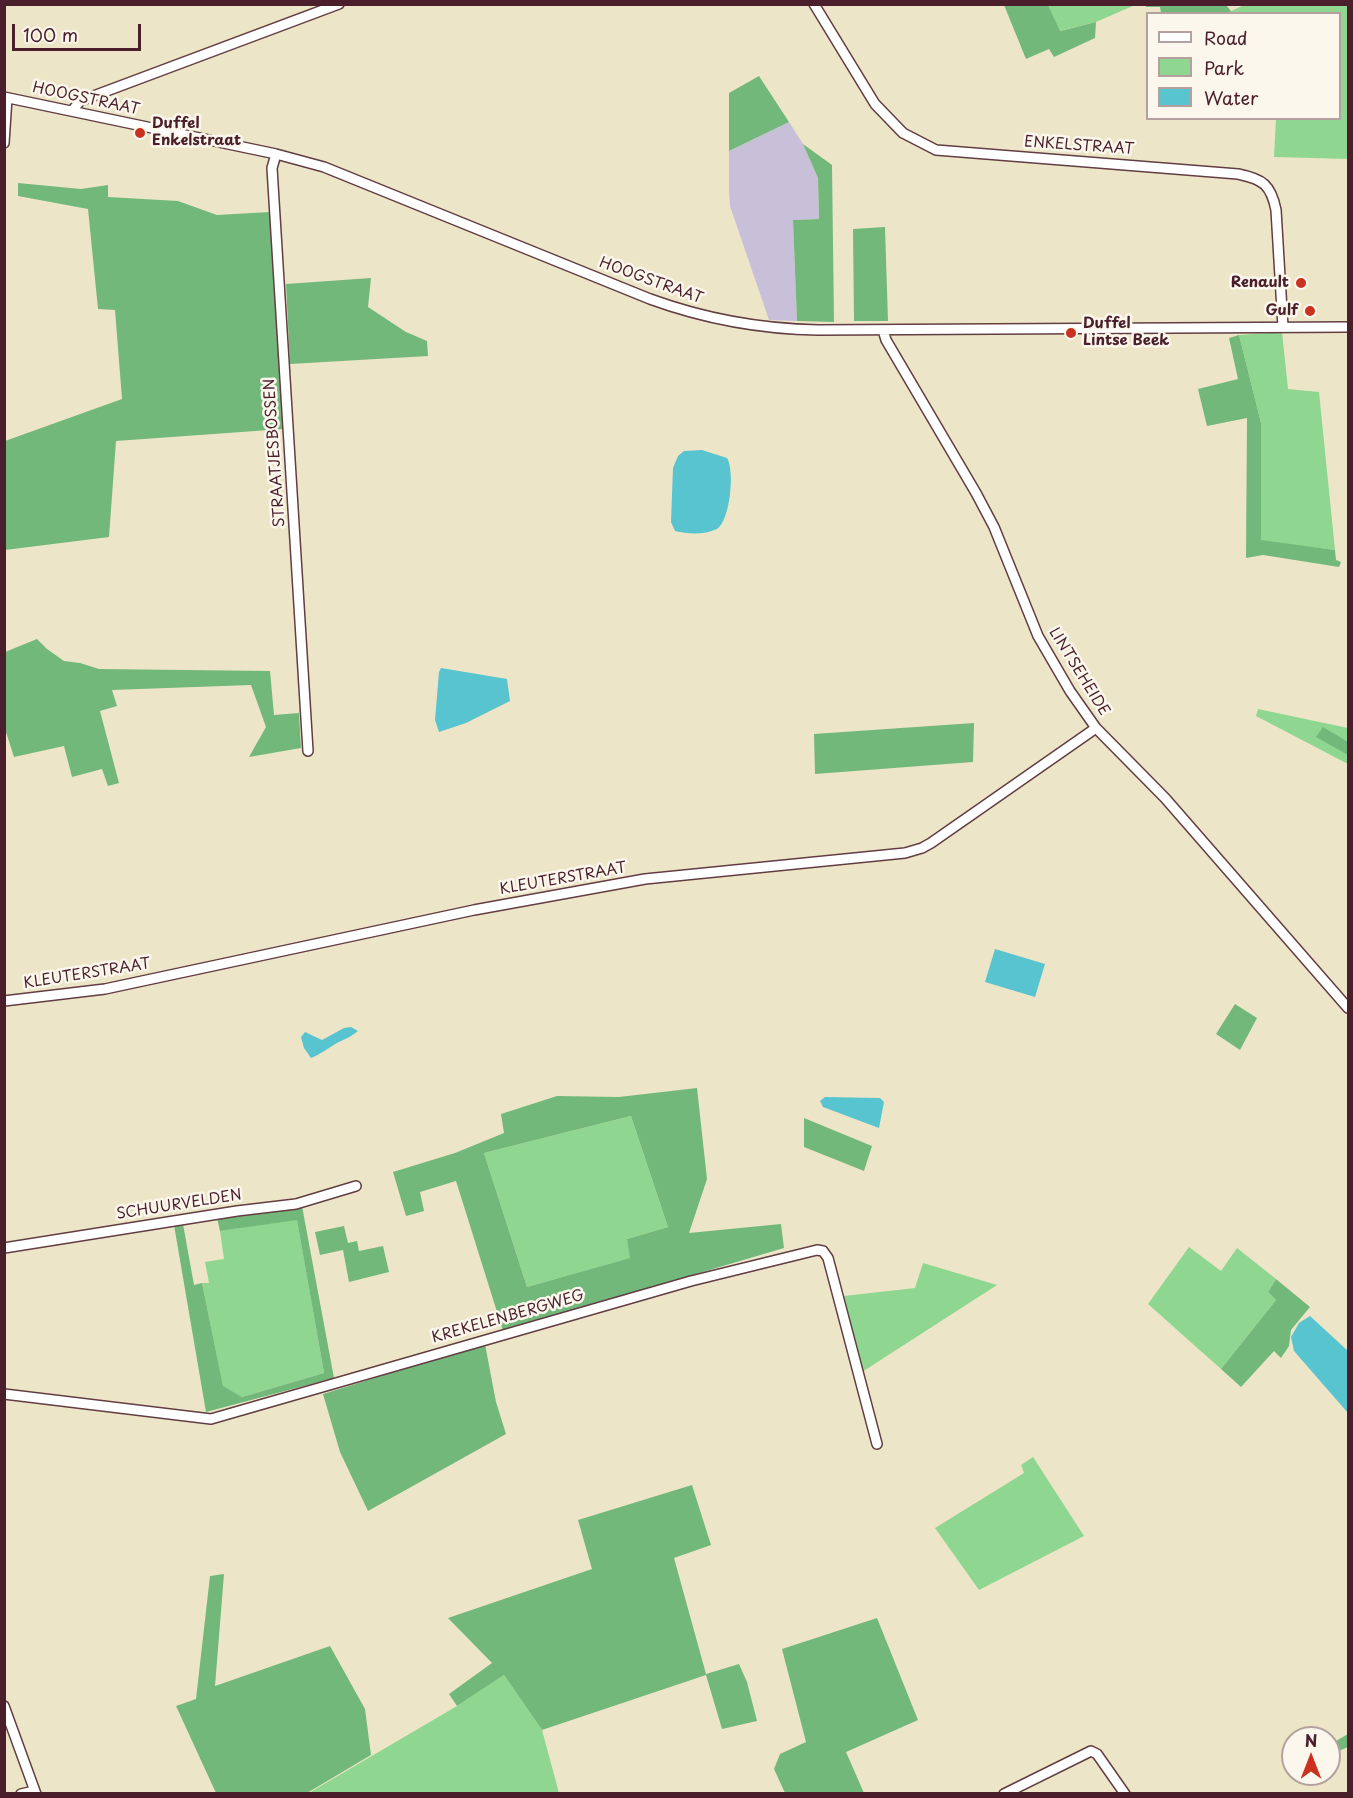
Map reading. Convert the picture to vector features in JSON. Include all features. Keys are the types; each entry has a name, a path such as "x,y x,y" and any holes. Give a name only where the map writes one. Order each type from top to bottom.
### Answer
{"street":[{"path":"72,111 80,101 339,4"},
{"name":"ENKELSTRAAT","path":"814,4 875,104 903,133 936,150 1254,177 1268,187 1273,195 1276,210 1282,327"},
{"name":"HOOGSTRAAT","path":"4,143 6,98 276,154 324,167 371,185 507,243 679,310 731,322 772,328 883,330 1348,327"},
{"name":"STRAATJESBOSSEN","path":"276,154 273,180 308,751"},
{"name":"LINTSEHEIDE","path":"883,330 886,340 938,426 994,527 1038,636 1064,682 1096,728 1165,798 1348,1008"},
{"name":"KLEUTERSTRAAT","path":"4,1001 105,988 474,910 645,879 905,853 931,843 1096,728"},
{"name":"SCHUURVELDEN","path":"4,1248 237,1211 296,1204 357,1186"},
{"name":"KREKELENBERGWEG","path":"4,1394 211,1419 691,1281 817,1250 823,1251 828,1258 877,1444"},
{"path":"4,1706 35,1792 21,1794"},
{"path":"1004,1794 1091,1751 1097,1754 1125,1794"}],"shaded area":[{"path":"789,122 803,144 818,178 819,219 793,220 797,321 769,320 730,206 729,190 729,151"}],"green space":[{"path":"1004,5 1048,5 1060,31 1096,22 1095,38 1054,57 1049,49 1026,59"},
{"path":"1048,5 1135,5 1096,22 1059,31"},
{"path":"1145,5 1226,5 1231,11 1161,12 1160,7 1146,7"},
{"path":"1244,5 1348,5 1348,159 1274,157 1276,120 1341,120 1341,12 1229,12"},
{"path":"759,76 789,122 729,151 729,93"},
{"path":"803,144 832,165 834,322 797,321 793,220 819,219 818,178"},
{"path":"18,183 81,189 108,185 108,197 178,201 217,215 270,212 283,429 116,441 109,537 5,550 5,441 122,399 115,310 98,309 88,209 18,196"},
{"path":"885,227 888,321 854,321 853,229"},
{"path":"371,278 368,307 406,332 427,341 428,356 290,364 286,284"},
{"path":"1282,332 1288,389 1319,392 1335,550 1261,541 1261,423 1239,335"},
{"path":"1239,335 1261,423 1261,540 1335,550 1336,560 1341,562 1339,567 1263,555 1246,558 1247,418 1207,426 1198,389 1238,379 1229,338"},
{"path":"37,639 64,661 99,669 270,671 274,715 299,713 301,748 249,757 266,727 251,685 112,690 117,706 100,711 119,783 108,786 102,769 72,777 64,746 14,757 5,729 5,652"},
{"path":"1258,709 1348,728 1348,764 1256,716"},
{"path":"974,723 973,762 815,774 814,734"},
{"path":"1323,727 1348,742 1348,755 1316,737"},
{"path":"1235,1004 1257,1018 1240,1050 1216,1034"},
{"path":"697,1088 707,1179 689,1233 781,1224 784,1248 503,1331 456,1181 420,1192 424,1211 406,1216 393,1172 455,1153 504,1133 501,1114 557,1096 619,1097","holes":["631,1116 668,1227 627,1239 630,1258 527,1287 484,1153"]},
{"path":"631,1116 668,1227 627,1239 631,1258 527,1287 484,1153"},
{"path":"804,1118 872,1146 864,1171 804,1147"},
{"path":"302,1206 334,1378 206,1412 174,1225 183,1224 194,1285 202,1283 223,1386 242,1397 324,1373 297,1220 220,1231 217,1218"},
{"path":"297,1219 324,1373 242,1397 223,1387 202,1283 209,1283 205,1262 224,1259 220,1231"},
{"path":"344,1226 348,1243 357,1241 359,1251 383,1246 389,1272 349,1282 343,1250 320,1255 315,1232"},
{"path":"1189,1247 1221,1271 1237,1248 1276,1279 1268,1292 1276,1300 1221,1369 1148,1304"},
{"path":"923,1263 997,1285 862,1372 844,1296 915,1288"},
{"path":"1276,1279 1310,1307 1291,1330 1289,1346 1281,1358 1274,1351 1241,1387 1221,1369 1276,1300 1268,1292"},
{"path":"485,1344 496,1402 506,1434 368,1511 340,1452 323,1394"},
{"path":"1033,1457 1084,1536 979,1590 935,1528 1024,1473 1021,1465"},
{"path":"692,1485 711,1545 674,1558 706,1674 739,1664 747,1682 757,1721 722,1729 706,1675 542,1730 504,1675 457,1706 449,1694 492,1663 448,1618 592,1569 578,1520"},
{"path":"224,1574 215,1686 330,1646 365,1709 371,1755 307,1793 216,1793 176,1706 196,1699 210,1576"},
{"path":"877,1618 918,1720 846,1752 864,1793 785,1793 774,1769 780,1754 806,1742 782,1649"},
{"path":"504,1675 542,1730 559,1793 307,1794 457,1706"},
{"path":"1348,1734 1348,1747 1341,1750 1341,1738"}],"water":[{"path":"702,450 727,458 731,484 725,516 717,529 712,531 685,533 675,531 671,522 673,468 678,456 684,451"},
{"path":"441,668 507,679 510,701 466,723 439,732 435,720"},
{"path":"995,949 1045,964 1035,997 985,982"},
{"path":"351,1027 358,1031 311,1058 304,1048 301,1037 305,1032 322,1040 344,1028"},
{"path":"825,1097 880,1098 884,1102 879,1128 823,1107 820,1101"},
{"path":"1310,1316 1348,1351 1348,1413 1294,1351 1291,1337 1299,1323"}],"place":[{"name":"Duffel Enkelstraat","path":"140,133"},
{"name":"Renault","path":"1301,283"},
{"name":"Gulf","path":"1310,311"},
{"name":"Duffel Lintse Beek","path":"1071,333"}]}
